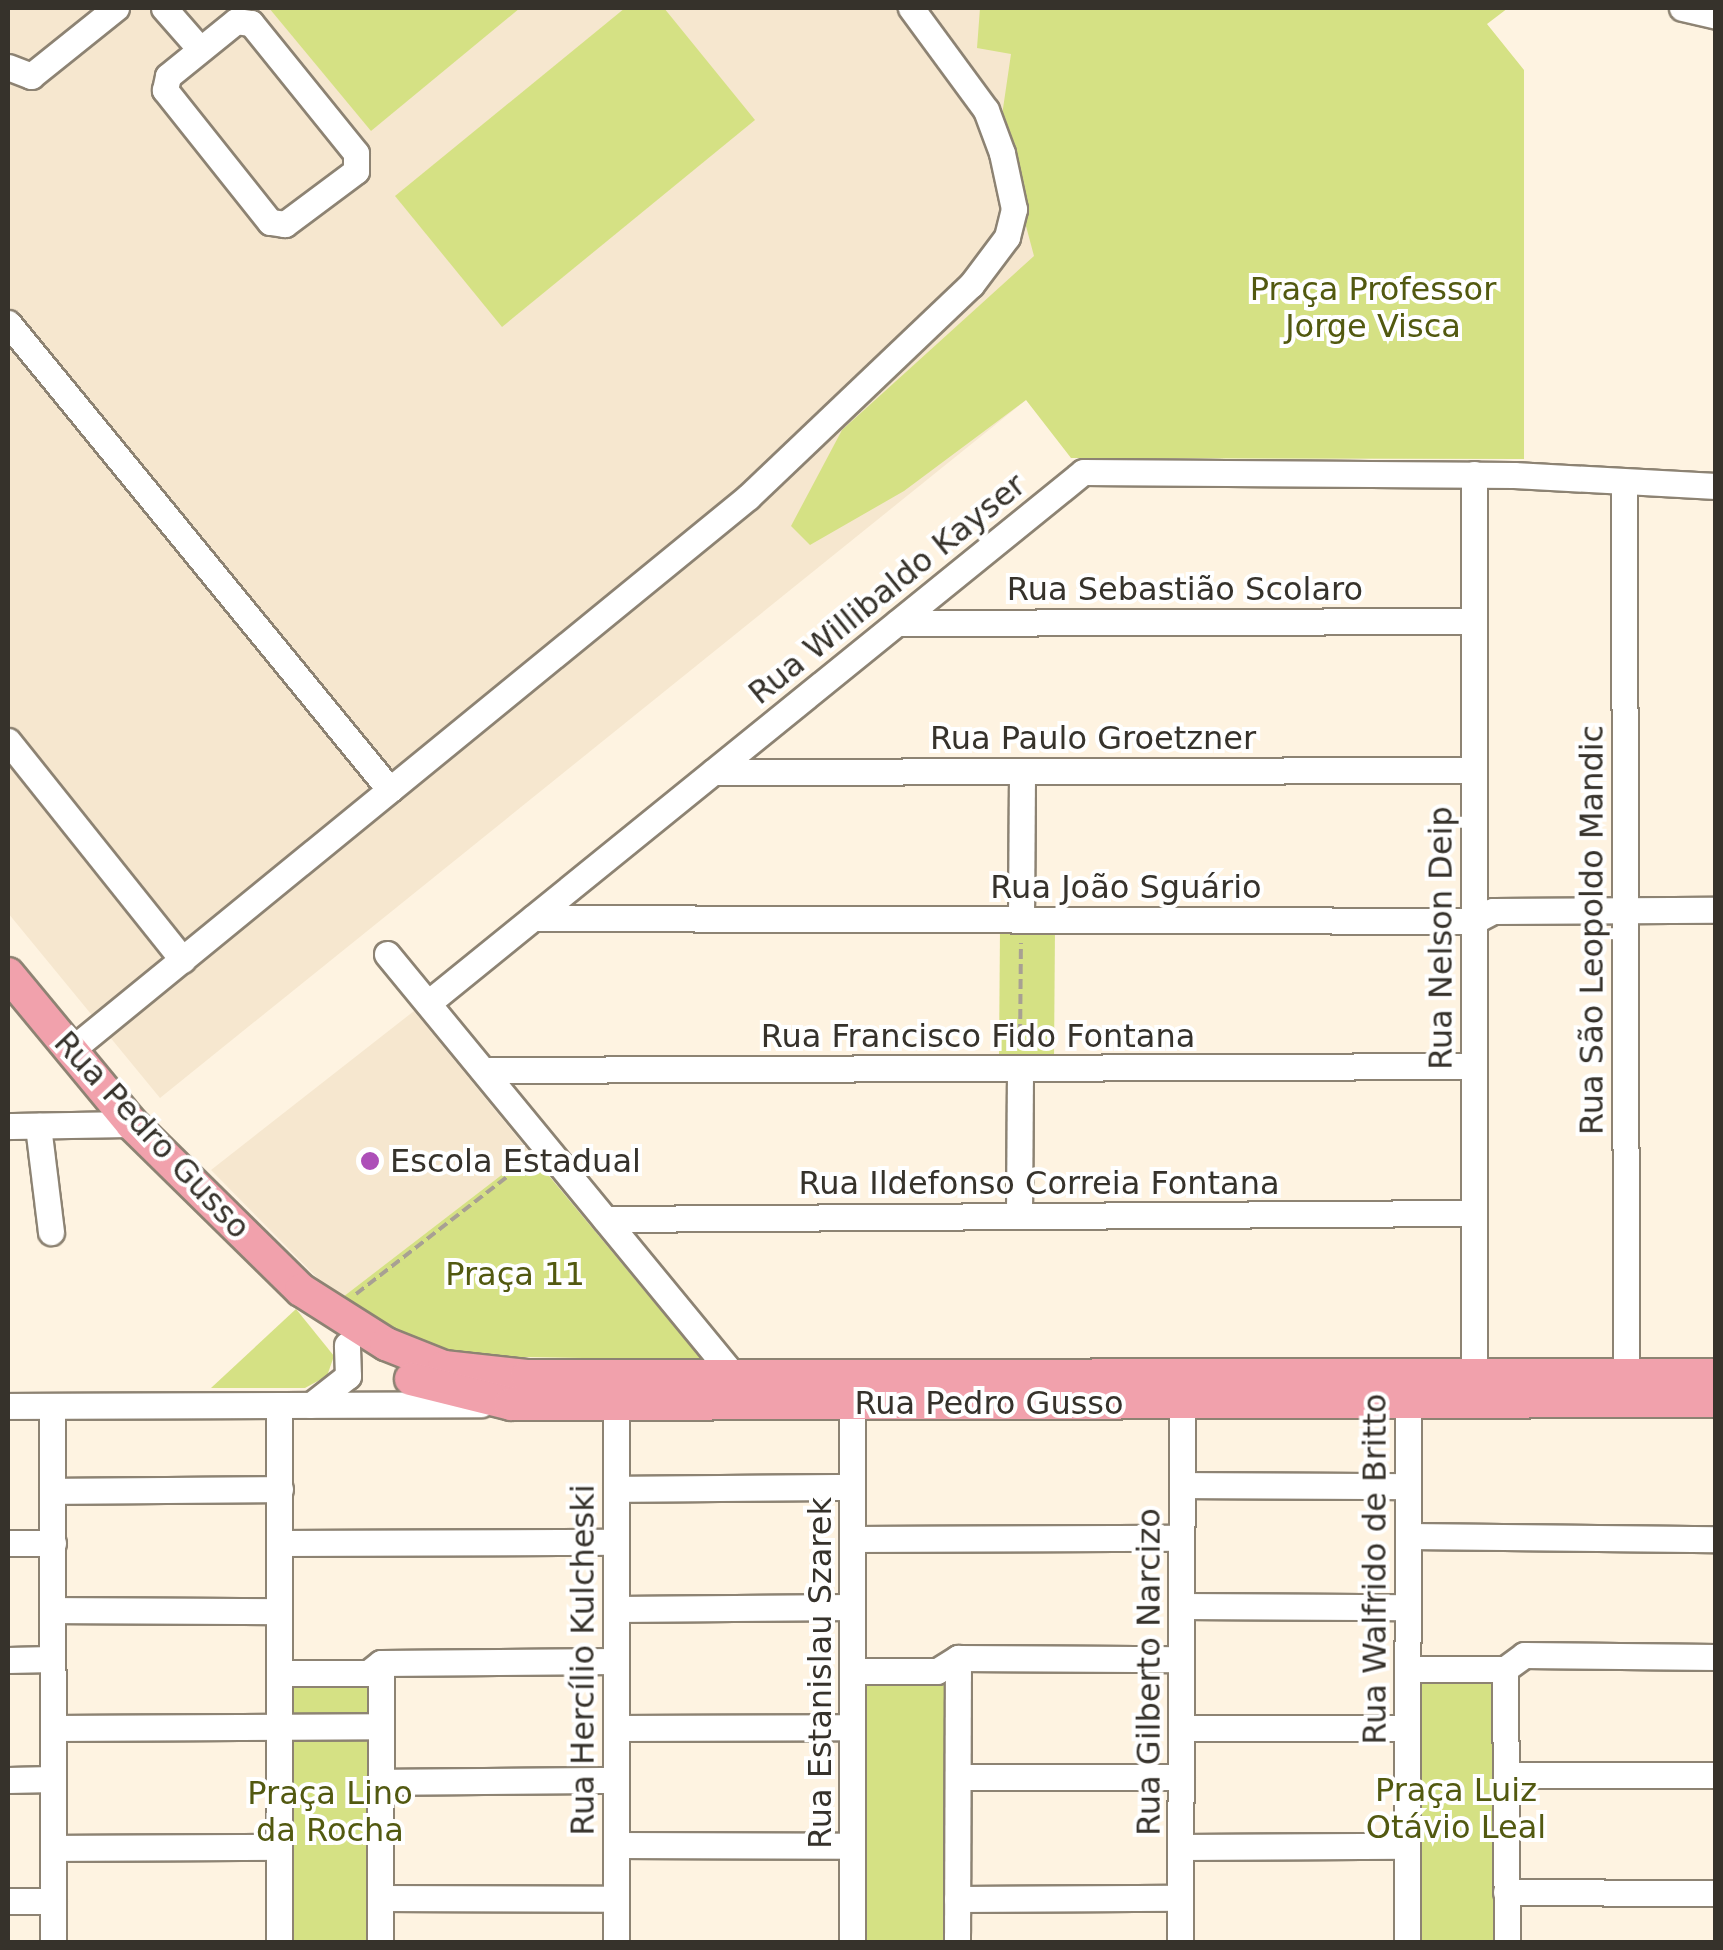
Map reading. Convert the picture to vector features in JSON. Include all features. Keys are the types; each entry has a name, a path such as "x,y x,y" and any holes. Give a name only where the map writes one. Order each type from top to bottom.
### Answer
{"main road":[{"name":"Rua Pedro Gusso","path":"8,974 132,1124 302,1290 347,1345 410,1379 511,1404 616,1390"},
{"name":"Rua Pedro Gusso","path":"302,1290 386,1344 444,1367 616,1390 1474,1388 1716,1401"},
{"name":"Rua Pedro Gusso","path":"1474,1388 1626,1375 1716,1375"},
{"name":"Rua Pedro Gusso","path":"734,1390 852,1403 1182,1402 1408,1388"}],"street":[{"path":"8,67 31,76 116,8"},
{"path":"164,8 199,48"},
{"path":"70,1052 748,496 971,284 1007,237 1014,209 986,110 911,8"},
{"path":"1682,8 1716,16"},
{"path":"236,21 251,22 356,153 356,170 284,224 270,222 164,90 168,76 199,48 236,21"},
{"path":"8,323 390,790"},
{"name":"Rua Willibaldo Kayser","path":"428,1003 1083,472 1474,474 1624,485 1716,486"},
{"name":"Rua Nelson Deip","path":"1474,474 1474,1388"},
{"name":"Rua São Leopoldo Mandic","path":"1624,485 1626,1375"},
{"name":"Rua Sebastião Scolaro","path":"898,623 1474,621"},
{"path":"8,741 182,960"},
{"name":"Rua Paulo Groetzner","path":"713,772 1474,770"},
{"path":"1021,920 1022,771"},
{"name":"Rua João Sguário","path":"533,918 1474,921 1493,910 1716,910"},
{"path":"387,954 605,1219 734,1390"},
{"name":"Rua Francisco Fido Fontana","path":"483,1070 1474,1066"},
{"path":"1019,1216 1020,1068"},
{"path":"8,1126 132,1124"},
{"path":"38,1126 51,1232"},
{"name":"Rua Ildefonso Correia Fontana","path":"605,1219 1474,1213"},
{"path":"311,1405 348,1376 347,1345"},
{"name":"Rua Walfrido de Britto","path":"1407,1942 1408,1388"},
{"name":"Rua Hercílio Kulcheski","path":"616,1390 616,1942"},
{"name":"Rua Gilberto Narcizo","path":"1180,1942 1182,1402"},
{"name":"Rua Estanislau Szarek","path":"852,1403 852,1942"},
{"path":"8,1406 511,1404"},
{"path":"279,1942 280,1405"},
{"path":"52,1406 53,1942"},
{"path":"1182,1485 1408,1486"},
{"path":"616,1489 852,1486"},
{"path":"52,1491 280,1488"},
{"path":"1408,1536 1716,1538"},
{"path":"852,1539 1182,1538"},
{"path":"280,1542 616,1542"},
{"path":"8,1543 52,1543"},
{"path":"1181,1606 1408,1606"},
{"path":"616,1608 852,1607"},
{"path":"52,1610 280,1612"},
{"path":"1408,1670 1505,1669 1524,1655 1716,1657"},
{"path":"957,1942 958,1658"},
{"path":"852,1671 938,1671 958,1658 1181,1659"},
{"path":"8,1660 52,1659"},
{"path":"280,1673 368,1673 380,1662 616,1661"},
{"path":"380,1662 380,1942"},
{"path":"1505,1669 1506,1942"},
{"path":"52,1728 380,1726"},
{"path":"616,1728 852,1727"},
{"path":"1181,1728 1407,1728"},
{"path":"1506,1776 1716,1774"},
{"path":"958,1777 1181,1777"},
{"path":"8,1780 52,1779"},
{"path":"380,1782 616,1780"},
{"path":"616,1845 852,1846"},
{"path":"53,1848 279,1846"},
{"path":"1180,1847 1407,1846"},
{"path":"1506,1892 1716,1894"},
{"path":"380,1898 616,1898"},
{"path":"957,1898 1180,1898"},
{"path":"8,1901 53,1901"}],"path":[{"path":"1020,1068 1021,920"},
{"path":"333,1311 546,1147"}],"shaded area":[{"path":"8,8 1476,8 1026,400 160,1098 8,913"},
{"name":"Escola Estadual","path":"414,1011 530,1153 339,1300 211,1170"}],"green space":[{"path":"269,8 520,8 371,131"},
{"path":"625,8 664,8 755,120 502,327 395,196"},
{"name":"Praça Professor Jorge Visca","path":"980,8 1508,8 1487,24 1524,70 1524,459 1071,458 1026,400 904,491 810,545 791,526 842,430 1034,256 1000,129 1011,54 977,48"},
{"path":"1000,928 1055,928 1054,1058 999,1058"},
{"name":"Praça 11","path":"530,1153 702,1360 468,1356 418,1343 339,1300"},
{"path":"296,1309 334,1356 327,1376 305,1388 211,1388"},
{"name":"Praça Luiz Otávio Leal","path":"1495,1676 1498,1942 1416,1942 1414,1677"},
{"path":"862,1679 947,1680 946,1942 861,1942"},
{"name":"Praça Lino da Rocha","path":"286,1681 373,1681 373,1942 286,1942"}],"place":[{"name":"Escola Estadual","path":"370,1161"}]}
